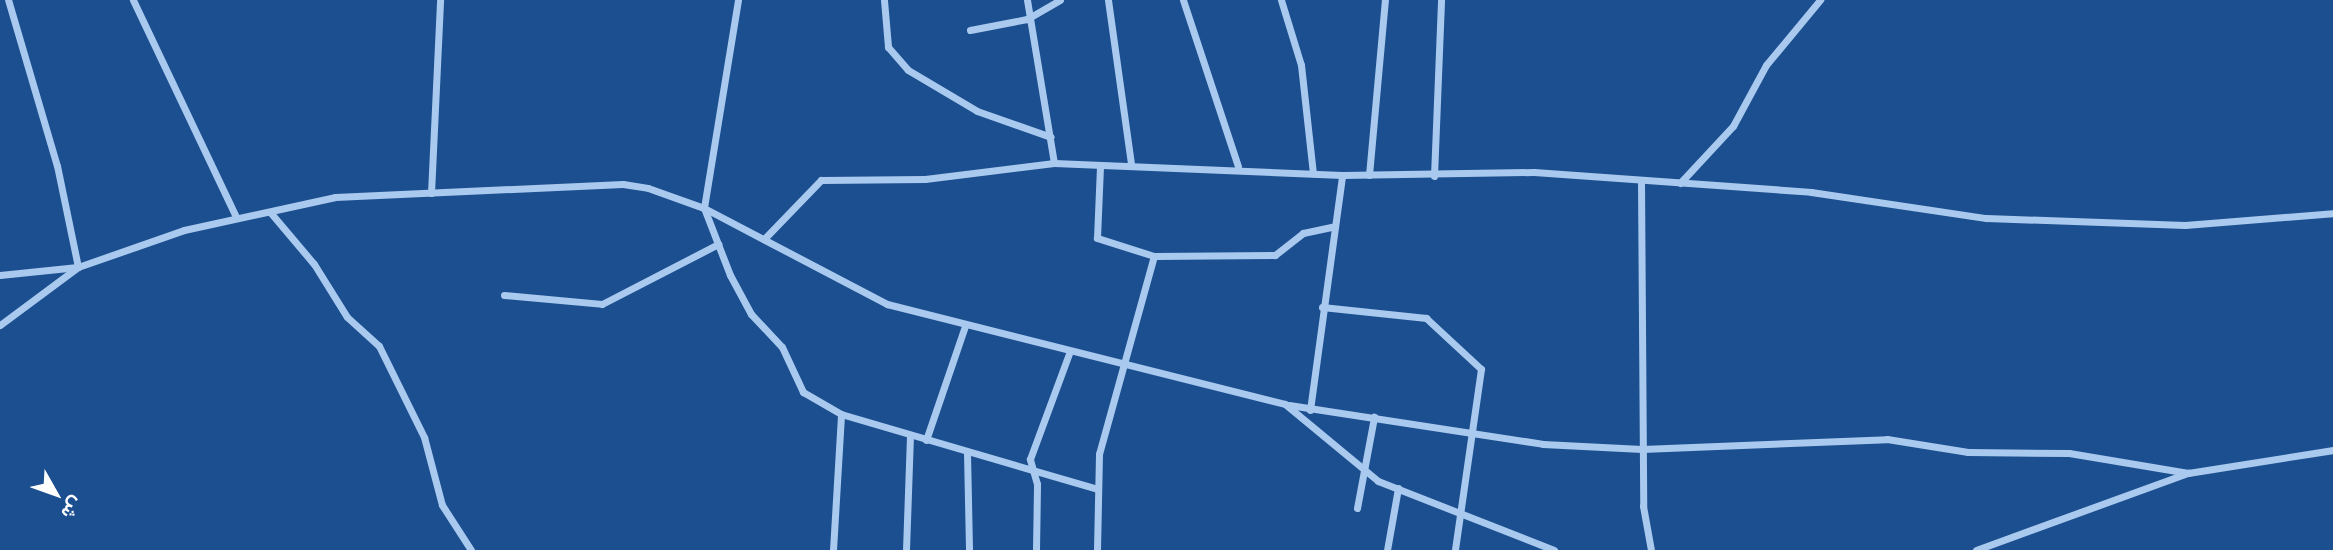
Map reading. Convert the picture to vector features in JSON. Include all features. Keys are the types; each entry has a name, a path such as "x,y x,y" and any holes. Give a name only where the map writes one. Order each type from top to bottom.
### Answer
{"street":[{"path":"8,0 57,166 78,267"},
{"path":"134,0 236,217"},
{"path":"431,193 440,0"},
{"path":"738,0 704,208 751,314 782,347 803,392 841,414 1097,489"},
{"path":"884,0 888,47 908,70 977,111 1051,136"},
{"path":"1027,0 1033,16 1054,163"},
{"path":"970,30 1033,16 1060,0"},
{"path":"1108,0 1131,164"},
{"path":"1183,0 1238,166"},
{"path":"1282,0 1301,65 1313,173"},
{"path":"1369,175 1385,0"},
{"path":"1434,176 1441,0"},
{"path":"1680,183 1733,126 1766,65 1820,0"},
{"path":"764,239 821,180 925,179 1054,163 1238,166 1342,175 1434,176 1534,172 1811,192 1986,218 2185,225 2333,213"},
{"path":"1100,165 1097,238 1154,256 1275,256 1303,233 1332,227"},
{"path":"1310,419 1332,227 1342,175"},
{"path":"1641,181 1643,506 1651,550"},
{"path":"0,275 78,267 236,217 335,197 623,184 704,208 764,239 835,281 965,326 1285,404 1474,430 1543,444 1643,449 1887,439 1968,452 2069,453 2188,473"},
{"path":"270,212 314,264 347,317 379,345 424,437 442,505 471,550"},
{"path":"505,295 602,304 718,244"},
{"path":"1097,550 1099,454 1154,256"},
{"path":"0,325 78,267"},
{"path":"1322,307 1416,316 1440,327 1481,369 1474,430 1458,514 1455,550"},
{"path":"926,440 965,326"},
{"path":"1036,550 1033,472 1030,459 1070,351"},
{"path":"1285,404 1310,419 1363,471 1458,514 1554,550"},
{"path":"833,550 841,414"},
{"path":"1357,508 1374,416"},
{"path":"906,550 910,436"},
{"path":"1976,550 2188,473 2333,450"},
{"path":"967,453 969,550"},
{"path":"1387,550 1398,488"}]}
